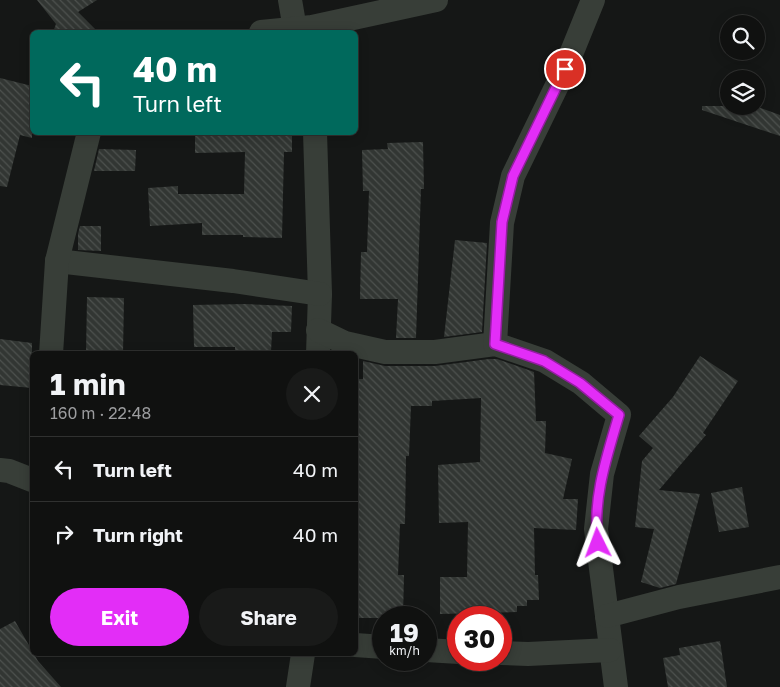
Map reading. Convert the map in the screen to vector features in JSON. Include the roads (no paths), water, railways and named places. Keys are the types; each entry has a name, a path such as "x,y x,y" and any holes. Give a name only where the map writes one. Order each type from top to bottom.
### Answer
{"street":[{"path":"290,0 307,29"},
{"path":"292,30 307,29 436,0"},
{"path":"495,344 502,222 513,176 565,69 593,0"},
{"path":"51,351 57,260 88,135"},
{"path":"315,135 320,294 318,351"},
{"path":"57,260 233,281 320,294"},
{"path":"318,330 345,343 385,352 434,352 495,344 544,361 580,383 619,415 602,474 596,528 616,687"},
{"path":"0,470 9,471 30,479"},
{"path":"607,616 679,597 780,577"},
{"path":"358,645 372,646"},
{"path":"512,653 610,650"},
{"path":"298,687 303,656"}]}
